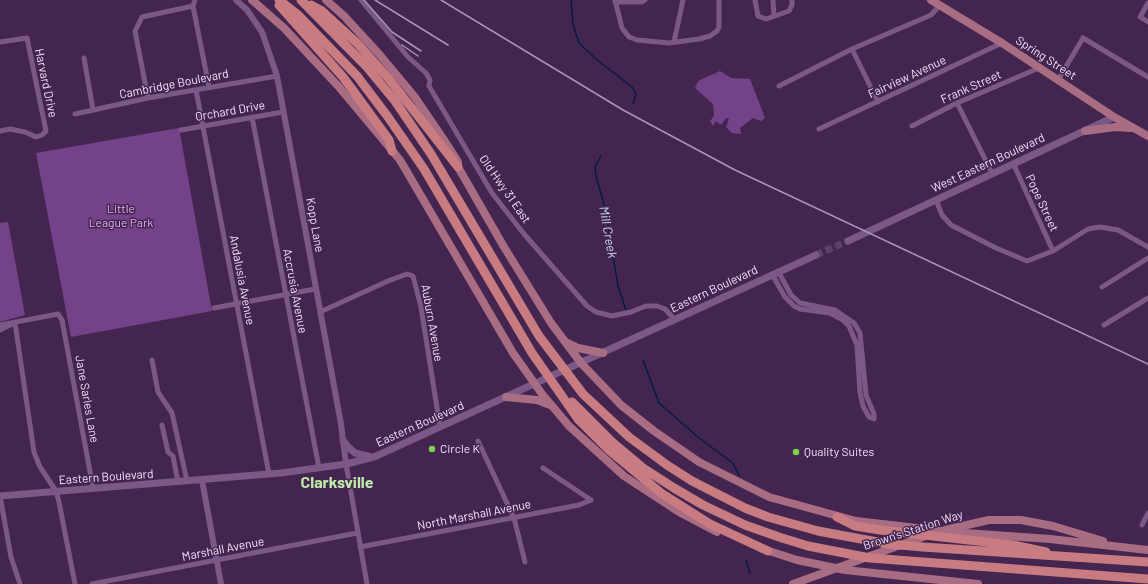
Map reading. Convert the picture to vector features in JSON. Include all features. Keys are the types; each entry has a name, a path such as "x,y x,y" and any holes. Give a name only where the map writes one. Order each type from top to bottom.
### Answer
{"highway":[{"path":"274,0 343,77 389,140 392,151"},
{"path":"279,0 297,14 357,76 388,117 424,169 532,353 578,419 632,470 687,510 710,524 768,551"},
{"path":"301,0 322,11 358,44 389,79 458,167"},
{"path":"301,0 361,61 395,101 431,154 539,336 583,394 636,442 692,481 745,508 792,524 888,544 1148,562"},
{"path":"532,353 583,414 612,442 644,468 703,505 751,527 808,546 870,558 1148,579"},
{"path":"837,517 855,526 911,535 1013,545 1038,549 1057,556"}],"main road":[{"path":"252,0 284,28 339,87 400,160 513,353 553,407 593,449 624,476 650,495 708,528 734,540 797,560 845,570 977,584"},
{"path":"326,0 344,16 379,54 414,96 458,162 458,167 504,247 565,341 578,364 621,405 654,431 699,462 769,497 837,517 880,524 951,532 1050,539 1148,550"},
{"name":"Spring Street","path":"931,0 1002,43 1114,117 1148,136"},
{"name":"West Eastern Boulevard","path":"848,241 1114,117"},
{"path":"1085,131 1115,127 1134,129"},
{"name":"Eastern Boulevard","path":"0,496 269,474 346,464 374,457 816,255"},
{"path":"565,341 578,348 603,353"},
{"path":"506,397 538,400 553,407"},
{"path":"343,440 348,447 355,452 374,457"},
{"name":"Brown's Station Way","path":"793,584 948,528 973,522 997,520 1029,521 1072,532 1113,546"},
{"path":"971,584 977,584"}],"street":[{"path":"195,0 193,6 209,87"},
{"name":"Kopp Lane","path":"236,0 247,10 262,32 277,76 343,440 346,464"},
{"name":"Old Hwy 31 East","path":"361,0 408,57 426,73 430,80 429,86 492,193 524,234 587,306 596,312 612,316 631,312 646,306 657,306 665,309 675,320"},
{"path":"645,0 642,2 615,1 622,28 629,37 656,43 699,39 710,36 717,31 719,27 719,0"},
{"path":"674,42 683,0"},
{"path":"755,0 758,16 766,19 789,11 792,5 792,0"},
{"path":"773,0 774,16"},
{"path":"1148,3 1140,17 1148,22"},
{"path":"779,86 852,49 931,14 940,5"},
{"path":"148,98 135,31 142,17 193,6"},
{"name":"Harvard Drive","path":"0,42 27,38 46,131 44,134 36,137 25,132 10,129 0,131"},
{"path":"1058,80 1083,38 1148,77"},
{"name":"Fairview Avenue","path":"819,129 1002,43"},
{"path":"852,49 878,102"},
{"path":"84,58 93,110"},
{"name":"Frank Street","path":"912,126 957,103 1039,68"},
{"name":"Cambridge Boulevard","path":"75,114 148,98 277,76"},
{"name":"Andalusia Avenue","path":"196,90 269,474"},
{"path":"957,103 992,173"},
{"name":"Orchard Drive","path":"181,130 283,112"},
{"name":"Accrusia Avenue","path":"252,117 319,468"},
{"name":"Pope Street","path":"1013,163 1054,251"},
{"path":"936,200 942,215 951,225 1021,259 1031,260 1054,251 1088,229 1100,227 1118,230 1148,247"},
{"path":"1102,288 1148,258"},
{"path":"775,273 791,295 800,303 835,310 854,323 860,333 866,395 874,414 874,419 869,417 863,406 860,393 857,345 849,326 843,320 830,314 800,309 794,306 785,297 775,273"},
{"name":"Auburn Avenue","path":"320,312 388,281 407,274 413,276 421,307 440,427"},
{"path":"214,308 315,289"},
{"path":"1104,325 1147,299"},
{"name":"Jane Sarles Lane","path":"15,323 58,314 62,320 93,488"},
{"path":"0,325 15,323"},
{"path":"0,330 15,323"},
{"path":"15,323 34,452 40,467 56,491 75,584"},
{"path":"152,360 158,392 172,413 187,481"},
{"path":"162,425 168,452 173,456 178,482"},
{"path":"478,440 514,518 525,562"},
{"path":"346,464 367,584"},
{"name":"North Marshall Avenue","path":"360,546 514,518 579,505 591,500 543,468"},
{"path":"202,480 221,584"},
{"path":"0,496 11,556 20,584"},
{"path":"1142,525 1148,513"},
{"name":"Marshall Avenue","path":"92,584 357,533"}],"green space":[{"path":"720,71 731,78 750,79 765,118 761,121 753,118 740,128 741,134 732,133 726,127 729,119 726,118 721,125 716,121 713,126 710,121 714,116 713,104 695,88 698,81"},
{"name":"Little League Park","path":"179,128 212,311 71,337 36,153"},
{"path":"8,222 25,315 0,322 0,223"}],"waterway":[{"name":"Mill Creek","path":"571,0 573,24 579,43 596,59 632,87 636,94 633,104"},
{"name":"Mill Creek","path":"601,156 595,167 596,176 605,208 618,286 626,310"},
{"name":"Mill Creek","path":"643,360 659,403 699,438 733,463 739,475"},
{"name":"Mill Creek","path":"746,560 750,573"}],"tunnel":[{"path":"816,255 848,241"}],"railway":[{"path":"364,0 392,32 421,51"},
{"path":"375,0 448,45"},
{"path":"441,0 623,110 735,170 1148,364"},
{"path":"402,45 418,56"}],"place":[{"name":"Circle K","path":"432,449"},
{"name":"Quality Suites","path":"796,452"}],"district":[{"name":"Clarksville","path":"337,483"}]}
